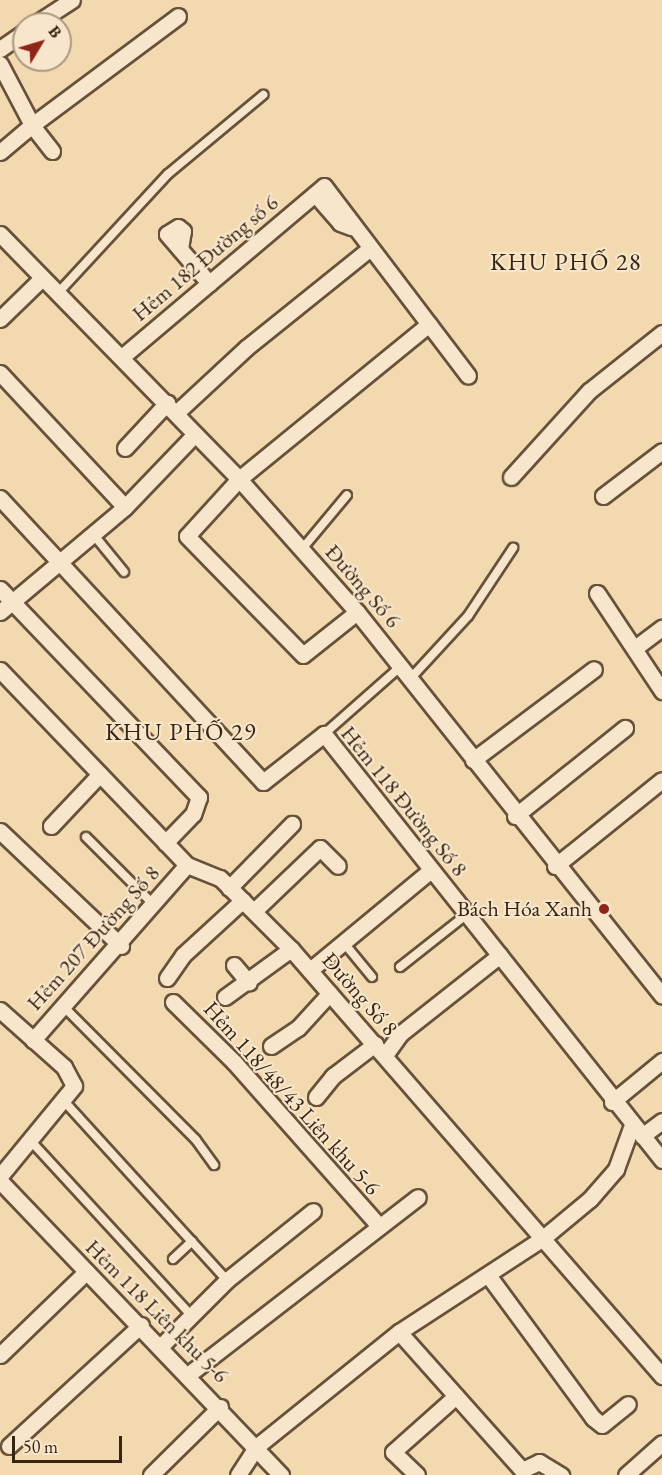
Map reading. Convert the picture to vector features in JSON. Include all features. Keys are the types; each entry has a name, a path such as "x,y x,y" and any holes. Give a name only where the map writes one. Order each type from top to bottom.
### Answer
{"street":[{"path":"53,12 72,0"},
{"path":"0,152 32,125 178,16"},
{"path":"0,64 32,125 52,151"},
{"name":"Hẻm 182 Đường số 6","path":"123,356 315,194 340,223 351,227 369,249"},
{"name":"Đường Số 6","path":"0,234 123,356 239,479 357,612 515,816 662,995"},
{"path":"180,249 209,283"},
{"path":"125,448 369,249 468,376"},
{"path":"0,319 42,278"},
{"path":"357,612 303,655 187,536 239,479 429,324"},
{"path":"511,477 589,390 662,333"},
{"path":"0,373 125,507"},
{"path":"0,612 125,507 195,434"},
{"path":"603,496 662,451"},
{"path":"0,498 58,564"},
{"name":"Hẻm 118 Đường Số 8","path":"58,564 263,782 324,734 612,1102 662,1160"},
{"path":"0,589 199,797 193,814 165,843"},
{"path":"597,593 662,691"},
{"path":"635,648 662,627"},
{"path":"473,760 594,669"},
{"name":"Đường Số 8","path":"0,670 187,865 220,878 255,911 380,1049 662,1376"},
{"path":"515,816 625,729"},
{"path":"51,826 99,774"},
{"path":"555,866 662,780"},
{"path":"230,888 292,824"},
{"path":"0,831 121,946"},
{"path":"255,911 320,848 338,866"},
{"name":"Hẻm 207 Đường Số 8","path":"33,1040 121,946 187,865"},
{"path":"310,970 431,870"},
{"path":"166,978 197,941 243,900"},
{"path":"225,997 249,983 291,950"},
{"path":"316,1096 333,1076 380,1049 500,956"},
{"path":"234,965 249,983"},
{"path":"271,1046 298,1028 330,993"},
{"name":"Hẻm 118/48/43 Liên khu 5-6","path":"173,1002 234,1062 378,1225"},
{"path":"0,1010 64,1067 74,1086 0,1176"},
{"path":"612,1102 662,1061"},
{"path":"238,1475 256,1447 399,1332 543,1238 604,1186 637,1131 662,1121"},
{"name":"Hẻm 118 Liên khu 5-6","path":"0,1181 189,1374 281,1475"},
{"path":"189,1374 378,1225 418,1197"},
{"path":"161,1346 227,1280 313,1211"},
{"path":"0,1355 87,1272"},
{"path":"488,1275 593,1418 602,1425 628,1404"},
{"path":"9,1446 141,1325"},
{"path":"399,1332 522,1470 539,1462 555,1470"},
{"path":"417,1475 393,1452 456,1396"},
{"path":"151,1475 220,1407"},
{"path":"626,1475 662,1443"}],"lane":[{"path":"58,292 168,174 263,95"},
{"path":"302,549 347,495"},
{"path":"93,534 124,572"},
{"path":"411,679 468,616 513,548"},
{"path":"324,734 401,666"},
{"path":"86,837 154,905"},
{"path":"400,967 467,914"},
{"path":"344,943 372,977"},
{"path":"64,1007 196,1140 214,1165"},
{"path":"63,1100 227,1280"},
{"path":"29,1139 192,1316"},
{"path":"173,1259 192,1241"}],"place":[{"name":"Bách Hóa Xanh","path":"604,909"}],"district":[{"name":"KHU PHỐ 28","path":"566,262"},
{"name":"KHU PHỐ 29","path":"181,732"}]}
